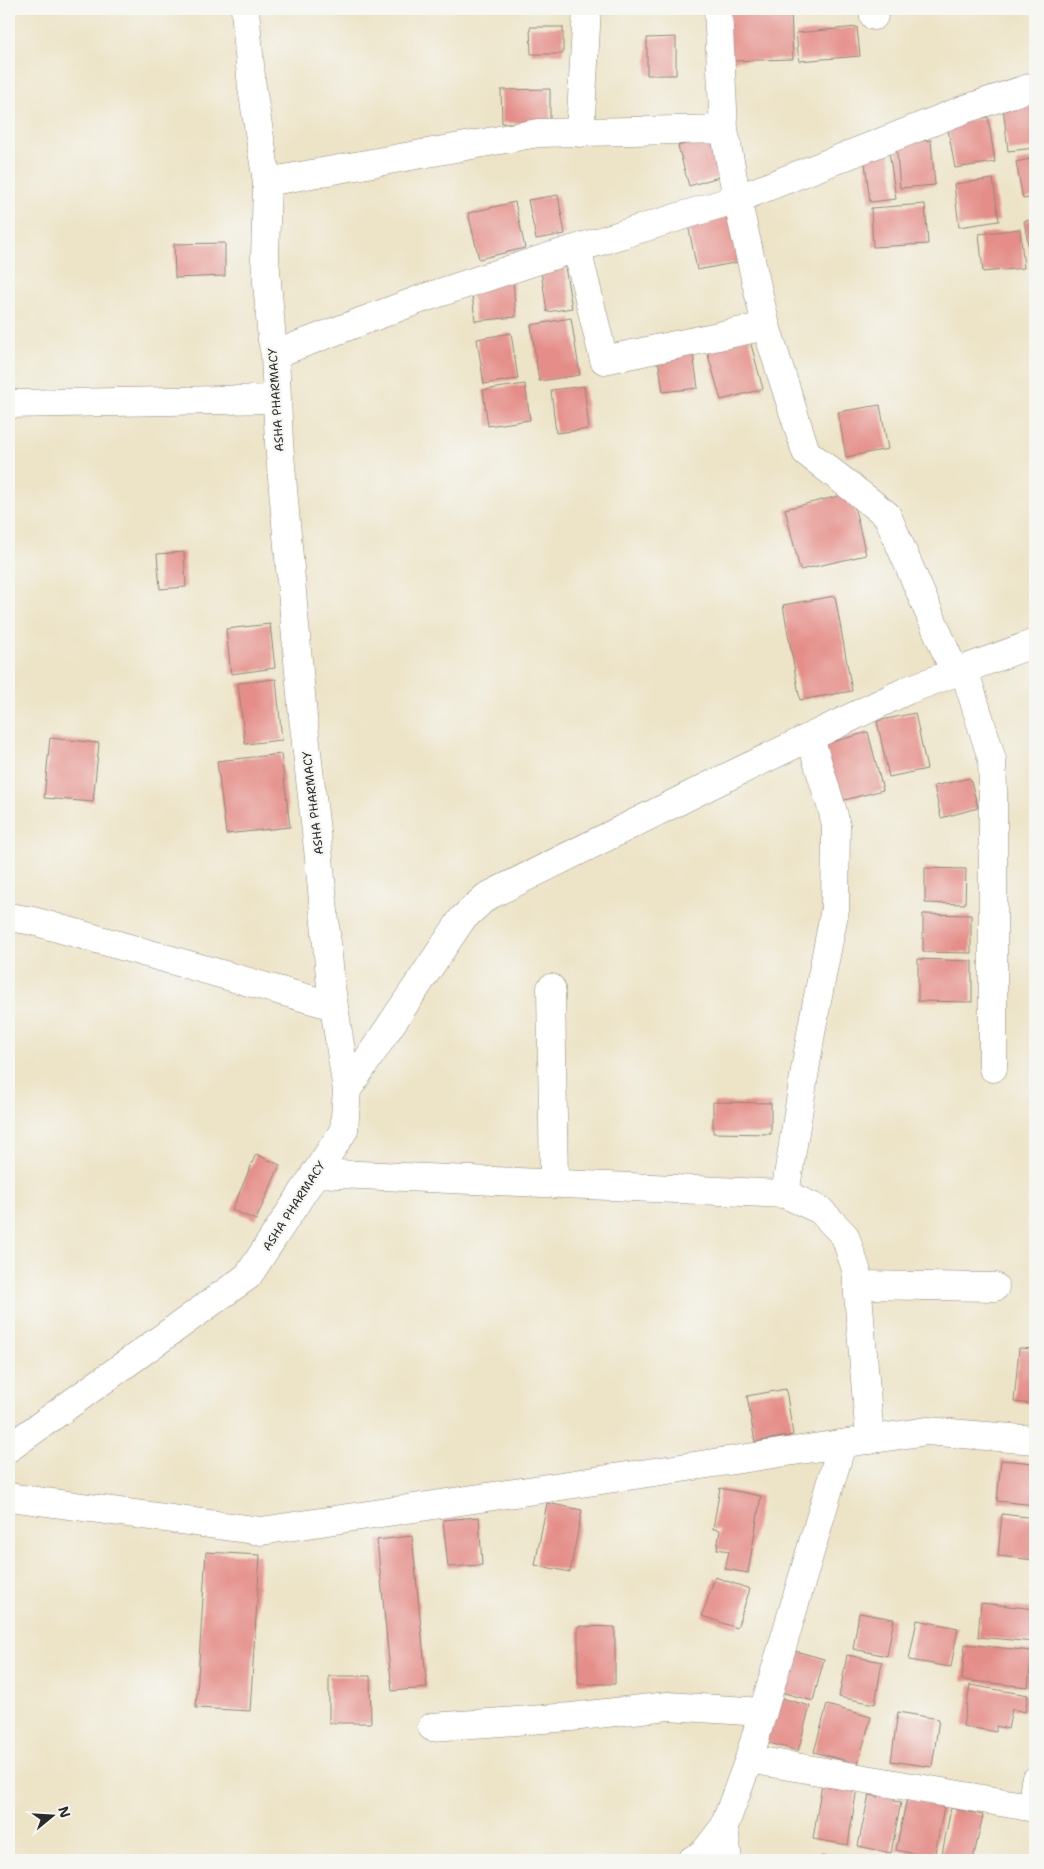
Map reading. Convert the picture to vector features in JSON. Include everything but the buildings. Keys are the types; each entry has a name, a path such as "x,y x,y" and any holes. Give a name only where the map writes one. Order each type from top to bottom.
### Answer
{"street":[{"name":"ASHA PHARMACY","path":"9,1446 248,1276 344,1130 347,1090 331,987 320,858 302,717 265,259 268,182 252,88 245,9"},
{"path":"580,133 587,9"},
{"path":"718,9 724,129 737,200 766,326 806,452 887,515 959,671 992,759 993,1068"},
{"path":"274,354 420,299 737,200 965,109 1035,86"},
{"path":"268,182 538,133 724,129"},
{"path":"577,249 604,360 766,326"},
{"path":"9,404 277,399"},
{"path":"347,1090 462,919 486,897 721,780 908,690 1035,643"},
{"path":"785,1194 812,1027 836,909 836,825 810,738"},
{"path":"9,916 52,926 334,1006"},
{"path":"551,988 554,1184"},
{"path":"315,1173 785,1194 820,1210 845,1236 856,1269 870,1440"},
{"path":"857,1285 995,1287"},
{"path":"9,1497 261,1531 927,1431 1035,1440"},
{"path":"692,1860 704,1853 724,1827 749,1759 842,1444"},
{"path":"432,1727 571,1717 668,1706 763,1712"},
{"path":"749,1759 1034,1798"},
{"path":"724,1827 728,1860"}]}
